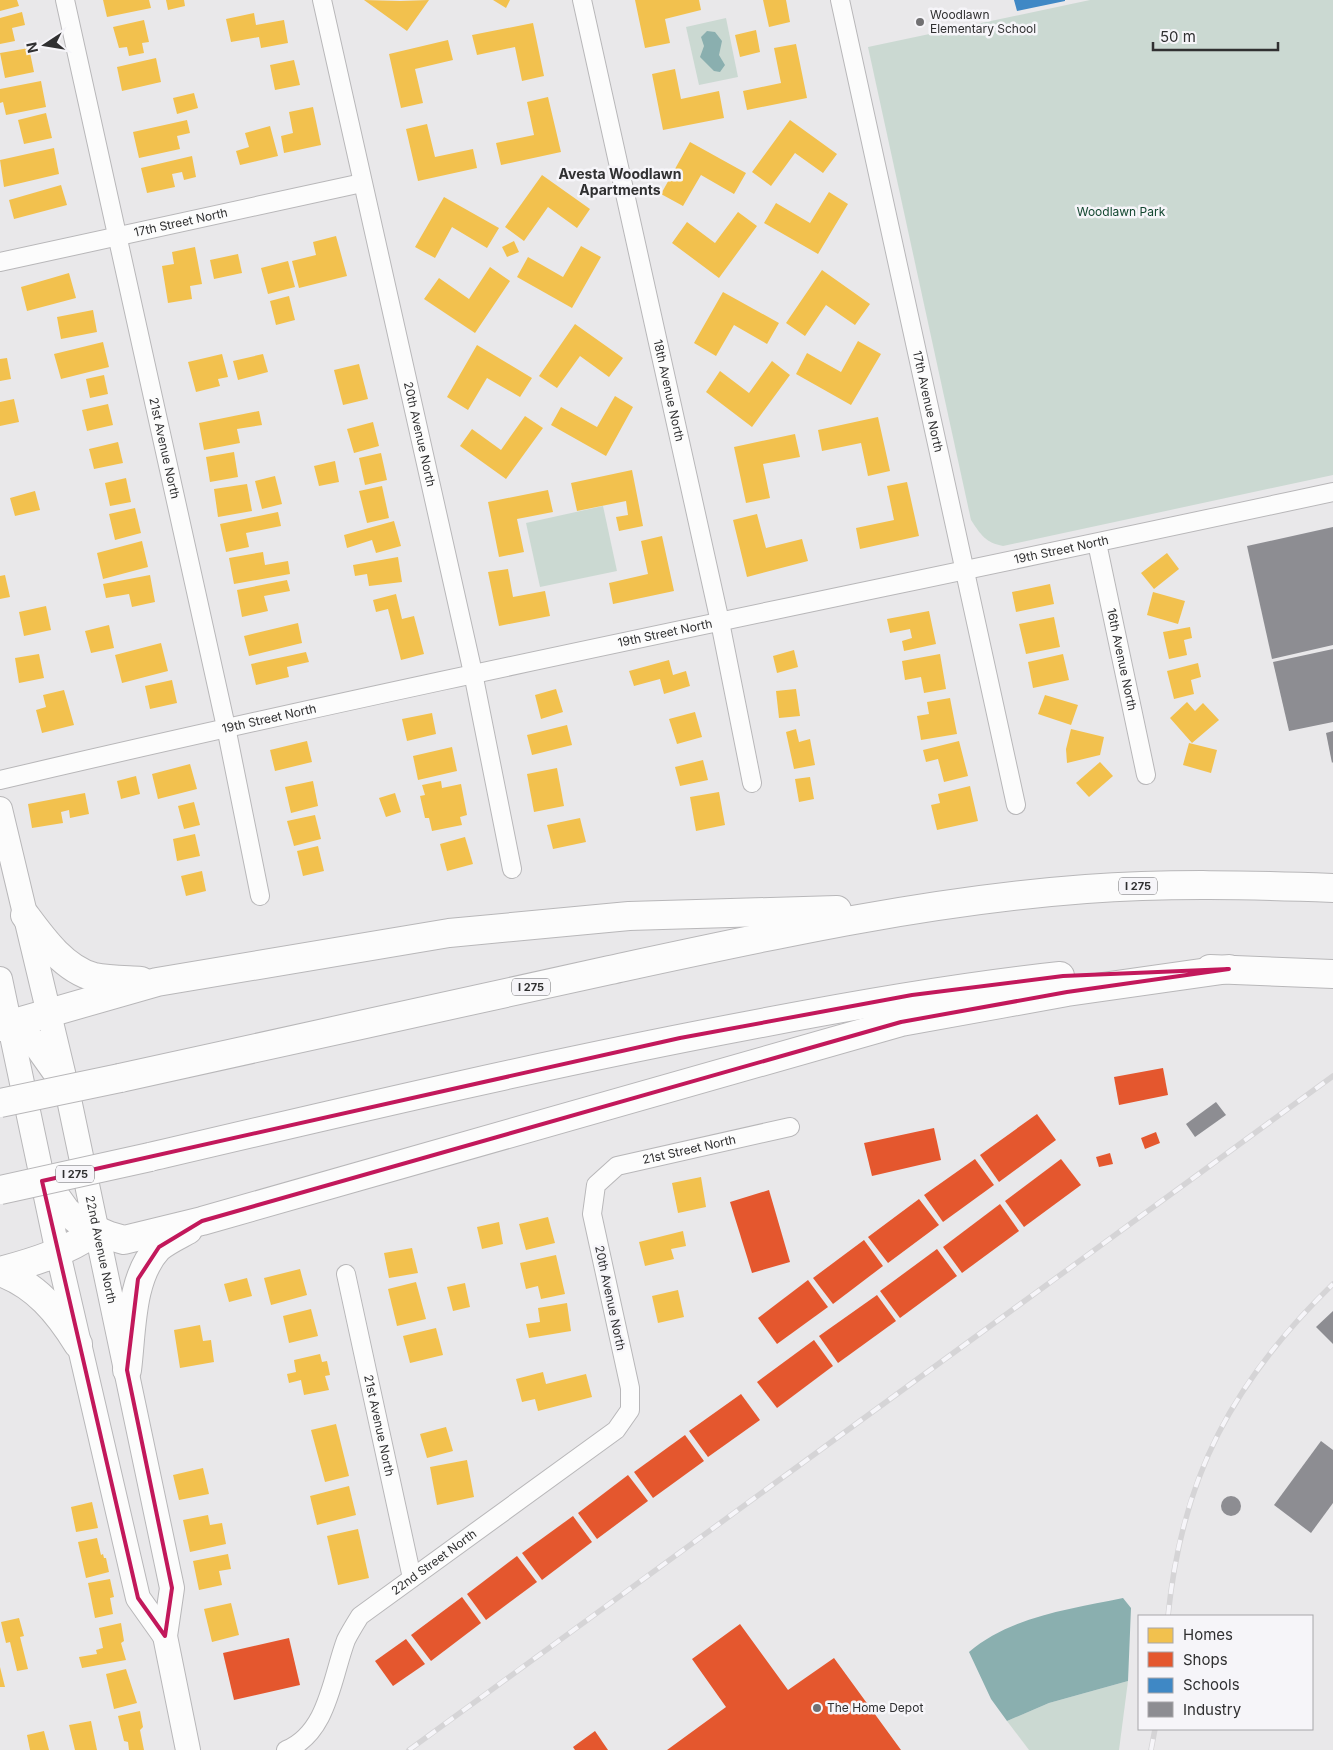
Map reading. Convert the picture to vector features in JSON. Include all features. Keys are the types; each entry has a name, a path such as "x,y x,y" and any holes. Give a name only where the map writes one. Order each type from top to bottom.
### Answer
{"highway":[{"name":"I 275","path":"0,1103 770,935 943,906 1038,894 1142,886 1241,885 1333,888"},
{"path":"4,1026 157,982 449,934 629,916 943,906"},
{"path":"25,915 44,941 65,960 93,976 157,982"},
{"path":"41,1176 66,1211 82,1224 95,1232 124,1240 202,1221 901,1022 1057,993 1229,969"},
{"name":"I 275","path":"0,1190 150,1158 420,1094 671,1040 912,995 983,984 1063,976 1229,969 1321,973"},
{"path":"4,1026 39,1047 66,1085"},
{"path":"127,1370 138,1279 146,1264 160,1247 202,1221"},
{"path":"0,1272 58,1253 76,1245 95,1232"},
{"path":"0,1272 18,1278 36,1290 65,1323 78,1344"}],"main road":[{"name":"22nd Avenue North","path":"0,809 66,1085 95,1232 127,1370 172,1588 165,1636 188,1750"},
{"name":"22nd Avenue North","path":"0,979 4,1026 41,1176 78,1344 138,1598 165,1636"}],"street":[{"name":"21st Avenue North","path":"65,0 226,727 260,896"},
{"name":"20th Avenue North","path":"322,0 472,673 512,870"},
{"name":"18th Avenue North","path":"582,0 720,622 752,783"},
{"name":"17th Avenue North","path":"840,0 1016,805"},
{"name":"17th Street North","path":"0,262 117,238 362,182"},
{"name":"19th Street North","path":"0,780 226,727 472,673 1333,492"},
{"name":"16th Avenue North","path":"1097,543 1146,775"},
{"name":"21st Street North","path":"596,1186 617,1166 790,1128"},
{"name":"20th Avenue North","path":"596,1186 592,1214 630,1388 630,1410"},
{"name":"21st Avenue North","path":"346,1274 412,1578"},
{"name":"22nd Street North","path":"286,1750 314,1727 328,1699 347,1638 360,1616 616,1430 630,1410"}],"highlighted area":[{"path":"1229,969 1067,992 901,1022 202,1221 159,1247 138,1279 127,1370 172,1588 165,1636 138,1598 42,1181 680,1038 912,995 1063,976"}],"green space":[{"name":"Woodlawn Park","path":"1090,0 1333,0 1333,475 1003,546 992,543 984,537 971,520 868,47"},
{"path":"726,18 738,77 699,85 686,27"},
{"path":"603,506 617,571 540,587 526,523"},
{"path":"1128,1681 1119,1750 1029,1750 1007,1721 1049,1703"}],"water":[{"path":"707,31 715,32 722,41 719,55 725,65 720,72 714,71 700,57 704,46 701,37"},
{"path":"1123,1598 1131,1608 1128,1681 1049,1703 1007,1721 991,1699 969,1652 1003,1630 1022,1622 1062,1610"}],"building: Homes":[{"path":"0,0 17,0 19,6 0,11"},
{"path":"103,0 149,0 151,8 107,17"},
{"path":"166,0 184,0 185,6 168,10"},
{"path":"364,0 400,1 429,0 407,31"},
{"path":"493,0 510,0 506,8"},
{"path":"635,0 699,0 701,10 665,19 670,43 645,48"},
{"path":"763,0 786,0 790,22 769,27"},
{"path":"22,12 25,25 12,28 15,41 0,44 0,18"},
{"path":"254,13 256,25 284,20 288,43 261,48 259,37 231,42 226,19"},
{"path":"144,20 149,42 142,43 144,53 129,56 127,47 119,48 113,27"},
{"path":"533,23 544,76 522,81 515,47 477,55 472,35"},
{"path":"756,30 760,52 740,57 735,35"},
{"path":"448,40 453,60 415,69 423,103 401,108 389,54"},
{"path":"796,44 807,98 747,110 743,91 781,83 774,48"},
{"path":"29,48 34,72 5,78 0,53"},
{"path":"156,58 161,82 122,91 117,67"},
{"path":"294,60 300,85 275,90 270,65"},
{"path":"675,69 681,99 719,91 724,118 663,130 652,74"},
{"path":"41,81 46,107 6,115 3,102 0,103 0,89"},
{"path":"194,93 198,108 177,114 173,98"},
{"path":"548,97 561,152 501,165 496,143 534,135 527,102"},
{"path":"313,107 321,145 284,153 281,136 293,133 289,112"},
{"path":"46,113 52,138 24,144 18,120"},
{"path":"187,120 190,133 177,136 180,149 139,158 133,132"},
{"path":"790,120 837,154 823,173 795,153 771,186 752,172"},
{"path":"427,124 435,157 473,149 477,168 418,181 406,129"},
{"path":"270,126 278,156 240,165 236,151 249,147 245,133"},
{"path":"690,142 746,173 734,194 701,175 683,206 661,194"},
{"path":"54,148 59,174 4,187 0,160"},
{"path":"192,156 196,177 184,180 182,172 172,174 175,187 147,193 141,168"},
{"path":"542,175 590,209 577,228 548,207 524,241 505,227"},
{"path":"61,185 67,205 14,219 9,200"},
{"path":"829,192 848,204 818,254 764,223 776,203 810,223"},
{"path":"444,197 499,228 487,248 452,227 435,258 415,247"},
{"path":"738,212 757,226 719,278 672,243 687,222 715,243"},
{"path":"336,236 347,276 299,288 292,261 316,255 313,242"},
{"path":"514,241 519,252 507,257 502,247"},
{"path":"581,246 601,257 572,308 517,277 528,257 563,277"},
{"path":"195,247 202,284 190,286 192,299 168,303 162,266 174,264 172,252"},
{"path":"238,254 242,273 214,279 210,260"},
{"path":"288,261 295,287 268,294 261,268"},
{"path":"490,267 510,281 475,333 424,299 439,278 469,299"},
{"path":"822,270 870,304 855,325 826,305 805,336 786,323"},
{"path":"69,273 76,298 27,311 21,287"},
{"path":"723,292 779,323 767,344 734,325 716,356 694,343"},
{"path":"289,296 295,320 276,325 270,301"},
{"path":"93,310 97,332 61,339 57,317"},
{"path":"575,324 623,358 609,377 580,356 557,388 539,376"},
{"path":"858,341 881,354 851,405 796,374 807,353 841,372"},
{"path":"103,342 109,367 61,379 54,354"},
{"path":"477,345 532,378 520,397 487,378 468,410 447,397"},
{"path":"222,354 228,377 218,379 220,386 196,392 188,362"},
{"path":"263,354 268,372 238,380 233,361"},
{"path":"7,358 11,379 0,381 0,359"},
{"path":"772,361 790,375 752,427 706,392 720,371 749,393"},
{"path":"359,364 368,399 343,405 334,370"},
{"path":"104,375 108,394 90,398 86,379"},
{"path":"615,396 633,407 606,456 551,425 561,407 597,427"},
{"path":"14,399 19,422 0,426 0,402"},
{"path":"108,404 113,425 87,431 82,410"},
{"path":"259,411 262,425 237,429 240,443 204,450 199,423"},
{"path":"525,416 543,428 506,479 460,446 472,429 501,450"},
{"path":"878,417 890,471 868,476 861,443 822,451 818,430"},
{"path":"373,422 379,446 354,453 347,429"},
{"path":"795,434 800,457 763,464 770,498 746,503 734,447"},
{"path":"118,442 123,463 94,469 89,449"},
{"path":"234,452 238,477 210,482 206,457"},
{"path":"381,453 387,480 365,485 359,458"},
{"path":"335,461 339,482 319,486 314,466"},
{"path":"632,470 643,526 619,531 616,517 628,515 626,501 577,511 571,483"},
{"path":"275,476 282,504 262,509 255,481"},
{"path":"126,478 131,502 110,506 105,483"},
{"path":"907,482 919,536 860,549 856,528 894,520 887,486"},
{"path":"247,484 252,511 218,517 214,489"},
{"path":"382,486 389,518 367,523 359,491"},
{"path":"548,490 553,512 517,519 524,552 499,557 488,502"},
{"path":"35,491 40,510 15,516 10,498"},
{"path":"135,508 141,533 115,540 109,514"},
{"path":"278,512 281,526 246,533 249,547 226,552 220,524"},
{"path":"757,514 766,548 802,539 808,561 747,577 733,520"},
{"path":"394,521 401,546 376,553 372,540 347,548 344,535"},
{"path":"662,536 674,591 613,604 609,583 648,574 641,541"},
{"path":"142,541 148,567 103,579 97,553"},
{"path":"263,552 265,565 288,561 290,574 234,584 229,558"},
{"path":"1167,553 1179,569 1154,589 1141,573"},
{"path":"398,557 402,582 369,586 367,574 355,576 353,565"},
{"path":"508,569 513,597 545,591 550,616 499,626 488,572"},
{"path":"5,575 10,597 0,599 0,576"},
{"path":"150,575 155,602 132,607 129,594 106,598 103,584"},
{"path":"287,580 290,591 264,596 268,611 242,617 237,590"},
{"path":"1050,584 1054,604 1016,612 1012,592"},
{"path":"1153,592 1185,601 1178,624 1147,615"},
{"path":"396,594 402,619 414,616 424,654 401,660 388,609 376,612 373,600"},
{"path":"46,606 51,630 24,636 19,612"},
{"path":"929,611 936,644 904,651 902,641 912,638 910,629 890,633 887,619"},
{"path":"1054,617 1060,647 1026,654 1019,624"},
{"path":"298,623 302,643 249,656 244,636"},
{"path":"109,625 114,648 91,653 85,631"},
{"path":"1190,627 1192,638 1184,640 1187,655 1169,659 1163,632"},
{"path":"161,643 168,671 122,683 115,655"},
{"path":"794,650 798,667 777,673 773,656"},
{"path":"306,652 309,662 287,667 289,677 256,685 251,664"},
{"path":"39,654 44,678 19,683 15,658"},
{"path":"940,654 946,689 924,693 921,677 905,680 902,661"},
{"path":"1063,654 1069,680 1033,688 1028,662"},
{"path":"669,660 673,675 686,671 690,686 664,694 660,679 634,686 629,671"},
{"path":"1198,663 1201,677 1191,680 1194,694 1174,699 1167,671"},
{"path":"172,680 177,703 150,709 145,686"},
{"path":"556,689 563,712 541,719 535,695"},
{"path":"796,689 800,716 779,718 776,691"},
{"path":"64,690 74,725 42,733 36,710 46,707 43,695"},
{"path":"1045,695 1078,705 1071,725 1038,714"},
{"path":"950,698 957,734 921,740 917,716 929,714 927,702"},
{"path":"1187,702 1195,711 1203,703 1219,720 1192,743 1170,718"},
{"path":"695,712 702,737 677,744 669,719"},
{"path":"432,713 436,734 407,741 402,719"},
{"path":"567,725 572,745 532,755 527,735"},
{"path":"796,729 799,742 810,739 815,765 794,769 786,732"},
{"path":"1071,729 1104,737 1100,755 1067,763 1066,749"},
{"path":"307,741 312,762 275,771 270,750"},
{"path":"959,741 968,776 944,782 938,759 926,762 923,750"},
{"path":"1189,743 1217,750 1211,773 1183,765"},
{"path":"452,747 457,771 418,780 413,756"},
{"path":"703,760 708,780 680,786 675,767"},
{"path":"1100,762 1113,776 1089,797 1076,783"},
{"path":"190,764 197,789 158,799 152,774"},
{"path":"557,768 564,806 534,812 527,774"},
{"path":"136,776 140,794 121,799 117,781"},
{"path":"810,777 814,799 799,802 795,779"},
{"path":"313,781 318,806 291,813 285,787"},
{"path":"441,781 442,788 461,784 467,815 460,817 462,825 432,831 429,818 425,818 420,796 425,795 422,785"},
{"path":"970,786 978,821 937,830 931,805 940,803 938,794"},
{"path":"719,792 725,825 696,831 690,797"},
{"path":"85,793 89,814 70,818 69,810 61,812 63,823 32,828 28,804"},
{"path":"395,793 401,812 386,817 379,798"},
{"path":"194,802 200,825 184,829 178,806"},
{"path":"315,815 321,839 294,846 287,821"},
{"path":"580,818 586,842 553,849 547,825"},
{"path":"195,834 200,856 177,861 173,839"},
{"path":"465,837 473,864 447,871 440,844"},
{"path":"318,846 324,871 303,876 297,851"},
{"path":"202,871 206,891 186,896 181,876"},
{"path":"701,1177 706,1207 678,1213 672,1183"},
{"path":"548,1217 555,1243 526,1250 519,1224"},
{"path":"499,1222 503,1244 482,1249 477,1227"},
{"path":"683,1231 686,1246 671,1249 674,1259 645,1266 639,1242"},
{"path":"412,1248 418,1273 389,1278 384,1253"},
{"path":"556,1255 565,1294 541,1299 538,1286 526,1289 520,1263"},
{"path":"300,1269 307,1295 271,1305 264,1278"},
{"path":"247,1278 252,1296 229,1302 224,1284"},
{"path":"416,1282 426,1319 397,1326 388,1289"},
{"path":"465,1283 470,1307 453,1311 447,1287"},
{"path":"678,1290 684,1317 658,1323 652,1296"},
{"path":"567,1303 571,1331 529,1338 526,1324 540,1322 538,1308"},
{"path":"311,1309 318,1336 289,1343 283,1316"},
{"path":"200,1325 203,1341 211,1340 214,1362 180,1368 174,1330"},
{"path":"436,1328 443,1355 410,1363 403,1336"},
{"path":"320,1354 322,1362 327,1361 330,1375 325,1376 329,1390 304,1395 301,1380 289,1383 287,1374 296,1372 294,1360"},
{"path":"543,1372 546,1384 586,1374 592,1397 538,1411 535,1399 522,1402 516,1379"},
{"path":"336,1424 349,1476 325,1482 311,1430"},
{"path":"446,1427 453,1451 427,1458 420,1434"},
{"path":"467,1460 474,1497 437,1505 430,1467"},
{"path":"203,1468 209,1494 179,1500 173,1475"},
{"path":"349,1486 356,1515 317,1525 310,1496"},
{"path":"92,1502 98,1528 76,1532 71,1507"},
{"path":"208,1515 210,1525 222,1523 226,1544 190,1552 183,1520"},
{"path":"358,1529 369,1578 338,1585 327,1536"},
{"path":"97,1538 101,1555 103,1554 104,1558 106,1558 109,1572 86,1578 78,1542"},
{"path":"228,1554 231,1569 219,1571 222,1585 199,1590 193,1561"},
{"path":"110,1579 114,1597 110,1598 113,1614 95,1618 88,1583"},
{"path":"231,1603 239,1635 212,1642 204,1609"},
{"path":"19,1618 24,1636 20,1637 28,1669 17,1671 10,1642 6,1643 1,1622"},
{"path":"121,1623 124,1641 121,1643 126,1660 82,1668 79,1657 97,1654 96,1650 103,1648 99,1628"},
{"path":"0,1667 5,1687 0,1687"},
{"path":"126,1669 137,1703 114,1709 106,1674"},
{"path":"140,1711 143,1727 140,1730 144,1750 129,1750 128,1742 124,1741 118,1716"},
{"path":"91,1721 97,1750 75,1750 69,1725"},
{"path":"44,1731 49,1750 30,1750 27,1735"}],"building: Shops":[{"path":"1163,1068 1168,1095 1119,1105 1114,1077"},
{"path":"1037,1114 1056,1140 999,1182 980,1155"},
{"path":"934,1128 941,1160 872,1176 864,1143"},
{"path":"1156,1132 1160,1143 1145,1149 1141,1138"},
{"path":"1110,1153 1113,1164 1099,1167 1096,1157"},
{"path":"975,1159 994,1185 943,1222 924,1195"},
{"path":"1061,1159 1081,1185 1024,1227 1005,1201"},
{"path":"769,1190 790,1262 752,1273 730,1202"},
{"path":"919,1199 939,1225 888,1263 868,1237"},
{"path":"1000,1204 1019,1231 962,1273 943,1247"},
{"path":"864,1240 883,1266 833,1304 813,1278"},
{"path":"937,1249 957,1276 900,1318 880,1291"},
{"path":"808,1280 828,1307 777,1344 758,1318"},
{"path":"877,1295 896,1321 838,1363 819,1336"},
{"path":"814,1340 833,1366 777,1408 757,1382"},
{"path":"741,1394 760,1420 708,1457 689,1431"},
{"path":"685,1435 704,1461 653,1498 634,1472"},
{"path":"628,1475 648,1501 597,1539 578,1513"},
{"path":"573,1516 592,1542 542,1580 522,1553"},
{"path":"517,1556 537,1582 486,1620 467,1594"},
{"path":"462,1597 481,1623 431,1661 411,1635"},
{"path":"740,1624 788,1690 834,1658 901,1750 667,1750 726,1707 692,1659"},
{"path":"289,1638 300,1685 234,1700 223,1653"},
{"path":"406,1639 425,1664 393,1686 375,1661"},
{"path":"595,1731 608,1750 575,1750 573,1747"}],"building: Schools":[{"path":"1014,0 1065,0 1065,1 1017,11"}],"building: Industry":[{"path":"1333,527 1333,645 1272,659 1247,546"},
{"path":"1333,649 1333,722 1289,731 1273,662"},
{"path":"1333,731 1333,762 1332,763 1326,733"},
{"path":"1216,1102 1226,1115 1195,1137 1186,1124"},
{"path":"1333,1311 1333,1344 1316,1327"},
{"path":"1321,1441 1333,1450 1333,1503 1311,1533 1274,1505"},
{"path":"1231,1496 1238,1499 1241,1506 1238,1513 1231,1516 1224,1513 1221,1506 1224,1499"}],"railway":[{"path":"409,1750 1333,1076"},
{"path":"1168,1615 1175,1566 1186,1519 1200,1475 1218,1434 1241,1395 1267,1357 1298,1320 1333,1284"},
{"path":"1151,1750 1155,1730"}],"place":[{"name":"Woodlawn Elementary School","path":"920,22"},
{"name":"The Home Depot","path":"817,1708"}],"district":[{"name":"Avesta Woodlawn Apartments","path":"620,182"}]}
